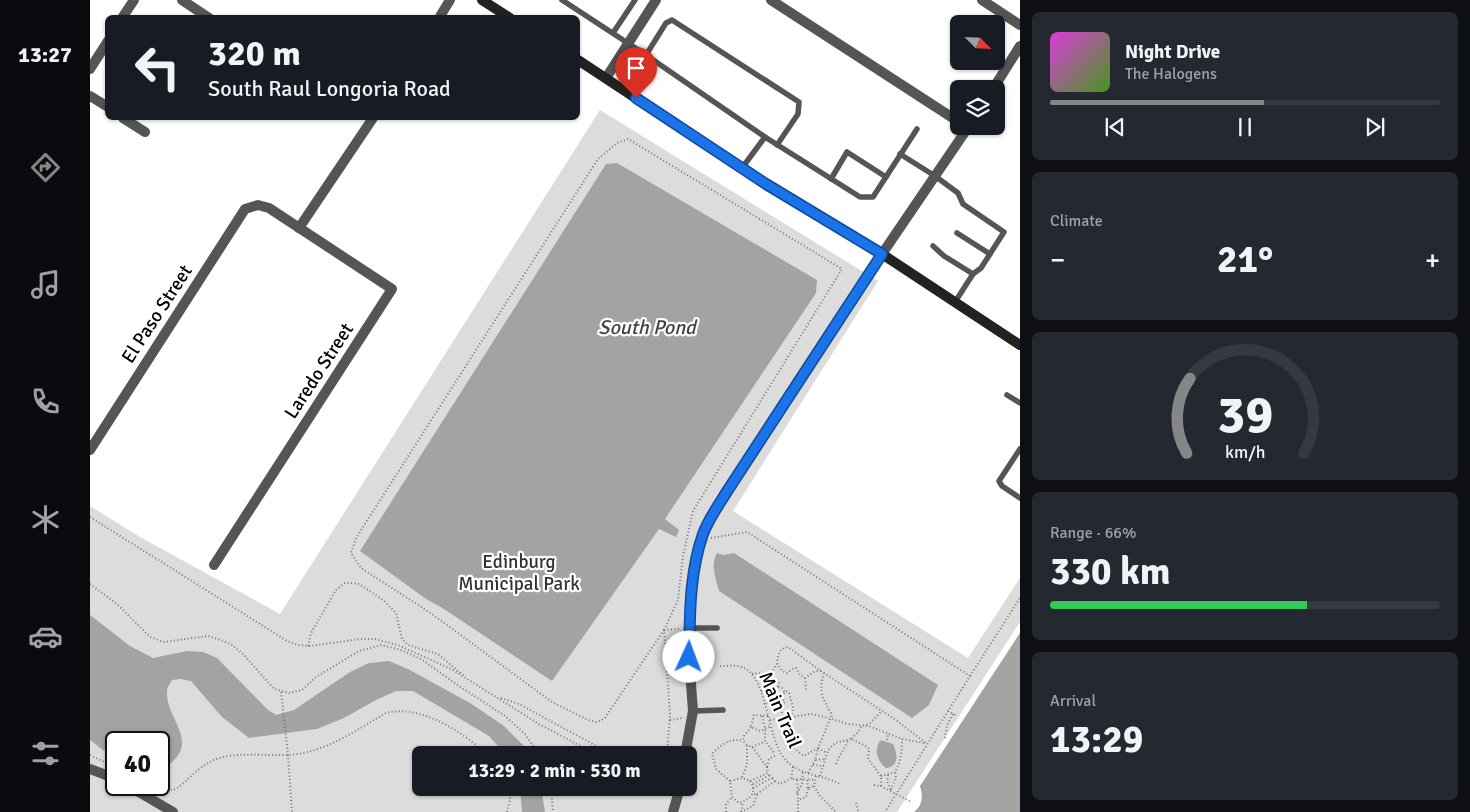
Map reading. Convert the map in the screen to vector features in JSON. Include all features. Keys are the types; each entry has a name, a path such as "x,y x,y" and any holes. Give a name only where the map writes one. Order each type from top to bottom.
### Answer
{"main road":[{"path":"482,0 505,15"},
{"path":"580,61 742,168 882,254 1020,345"}],"street":[{"path":"124,15 134,0"},
{"path":"182,0 204,15"},
{"path":"441,15 450,0"},
{"path":"606,78 656,0"},
{"path":"771,0 950,116"},
{"path":"982,0 1020,25"},
{"path":"90,68 105,46"},
{"path":"999,80 1020,46"},
{"path":"90,96 105,105"},
{"path":"126,120 145,132"},
{"path":"300,228 372,120"},
{"path":"686,746 692,711 689,657 685,628 694,569 704,533 726,493 962,135"},
{"name":"El Paso Street","path":"90,450 245,209 258,205 269,208 300,228"},
{"name":"Laredo Street","path":"214,565 392,289 300,228"},
{"path":"90,769 105,775"},
{"path":"146,796 173,812"},
{"path":"673,812 678,796"}],"lane":[{"path":"562,0 777,145 860,198 873,197 917,129"},
{"path":"613,33 634,0"},
{"path":"646,55 666,23 672,20 799,102 798,114 777,145"},
{"path":"742,168 765,137"},
{"path":"831,179 847,152 886,177"},
{"path":"900,154 936,176 958,193 963,204 1004,232 981,268 974,274 955,302"},
{"path":"957,233 990,254"},
{"path":"934,246 944,256 974,274"},
{"path":"1007,395 1020,403"},
{"path":"1020,449 999,481 1002,486 1020,498"},
{"path":"685,628 717,628"},
{"path":"692,711 723,710"}],"path":[{"path":"664,630 604,719 596,722 552,702 432,614 361,568 351,553 356,538 598,159 617,143 628,139 842,269 693,511 683,556 678,600 664,630 670,720 668,746"},
{"path":"90,516 287,641 308,646 352,640 375,640 398,645 453,670 539,724 580,746"},
{"path":"711,538 747,532 970,676"},
{"path":"308,646 311,633 336,590 345,583 359,584 383,600 396,613 402,639 408,645 443,656 468,679"},
{"path":"90,584 117,604 150,636 164,642 208,636 232,645 243,654 274,689 281,692 289,693 302,690 316,677 359,651 381,645 391,647 421,659 458,686 505,716 525,734 533,746"},
{"path":"885,812 1020,598"},
{"path":"664,630 685,628"},
{"path":"769,676 777,663 778,653 788,646 821,671 928,744"},
{"path":"777,663 782,670 788,673 796,668 800,675 805,678"},
{"name":"Main Trail","path":"720,666 740,666 752,674 760,691 780,753 792,766 808,774 820,776 840,784"},
{"path":"805,678 815,671 821,671"},
{"path":"752,674 758,673 769,676 778,682 778,687 789,693 792,716"},
{"path":"808,774 816,760 822,735 832,715 822,698 820,686 824,673"},
{"path":"769,676 775,697 773,702"},
{"path":"805,678 806,691"},
{"path":"760,691 773,690 778,687"},
{"path":"281,692 292,812"},
{"path":"781,697 785,692"},
{"path":"497,697 519,704 596,746"},
{"path":"775,697 781,697 786,702"},
{"path":"780,706 791,699"},
{"path":"764,704 773,702 780,706 788,740 794,749 804,756 818,748 827,751"},
{"path":"170,790 176,789 213,760 233,755 288,755 303,753 326,746 386,712 396,710 410,712 435,720 454,729 476,746"},
{"path":"948,711 956,716"},
{"path":"817,754 827,751 835,743 849,739 881,712"},
{"path":"769,720 811,714 861,727 869,726 902,740 928,744"},
{"path":"945,738 947,725 953,714"},
{"path":"743,742 744,736 751,727 754,715 768,716"},
{"path":"762,716 766,728 765,742 776,755"},
{"path":"670,720 682,718"},
{"path":"751,727 760,731 771,726"},
{"path":"887,740 888,733"},
{"path":"730,782 742,778 750,781 754,788 753,794 748,800 739,803 732,797 730,782 716,770 712,754 721,744 736,739 752,747 765,742"},
{"path":"836,764 838,758 844,752 849,739"},
{"path":"849,739 864,745 868,749 868,759 881,776 881,786"},
{"path":"881,776 895,772 902,754 902,740"},
{"path":"742,778 747,765 747,746"},
{"path":"752,747 767,767 770,776 780,784 791,779 816,780"},
{"path":"820,776 827,751"},
{"path":"767,767 769,759 780,753"},
{"path":"90,755 105,762"},
{"path":"816,760 825,759"},
{"path":"813,765 824,766"},
{"path":"791,779 792,766"},
{"path":"797,793 802,784 803,772"},
{"path":"891,790 896,778 895,772"},
{"path":"808,789 814,786 816,775"},
{"path":"888,775 887,781 891,790"},
{"path":"750,781 770,776"},
{"path":"753,784 770,776"},
{"path":"754,788 770,776"},
{"path":"798,800 806,797 808,789 807,779"},
{"path":"797,780 798,812"},
{"path":"742,812 753,806 757,794 775,781"},
{"path":"874,785 891,790 911,802"},
{"path":"814,786 820,796 836,812"},
{"path":"508,812 510,796"},
{"path":"552,796 553,812"},
{"path":"726,812 726,804 732,797"},
{"path":"742,812 743,802"},
{"path":"856,803 858,811"}],"green space":[{"name":"Edinburg Municipal Park","path":"600,110 878,281 733,511 968,658 1020,578 1020,622 897,812 90,812 90,506 140,537 280,614"}],"water":[{"name":"South Pond","path":"617,163 817,280 816,293 665,519 679,530 676,537 659,529 552,681 426,599 360,551 606,164"},
{"path":"717,553 723,555 734,553 938,685 929,705 912,718 719,591 714,567"},
{"path":"90,615 130,646 153,658 187,651 203,652 217,658 268,710 276,715 294,710 350,672 369,663 389,661 408,669 470,703 504,726 524,746 498,746 489,736 413,691 396,691 344,718 317,729 249,738 222,717 191,681 180,679 172,680 167,691 168,701 179,728 182,745 179,753 170,764 170,731 105,731 105,751 90,740"},
{"path":"1020,633 1020,812 914,812 921,800 920,786"},
{"path":"881,740 893,744 895,748 895,763 890,767 886,768 880,762 877,755 877,747"},
{"path":"521,796 542,796 545,812 522,812"}],"route":[{"path":"636,98 766,184 882,254 726,493 704,533 694,569 691,592 689,657"}]}
